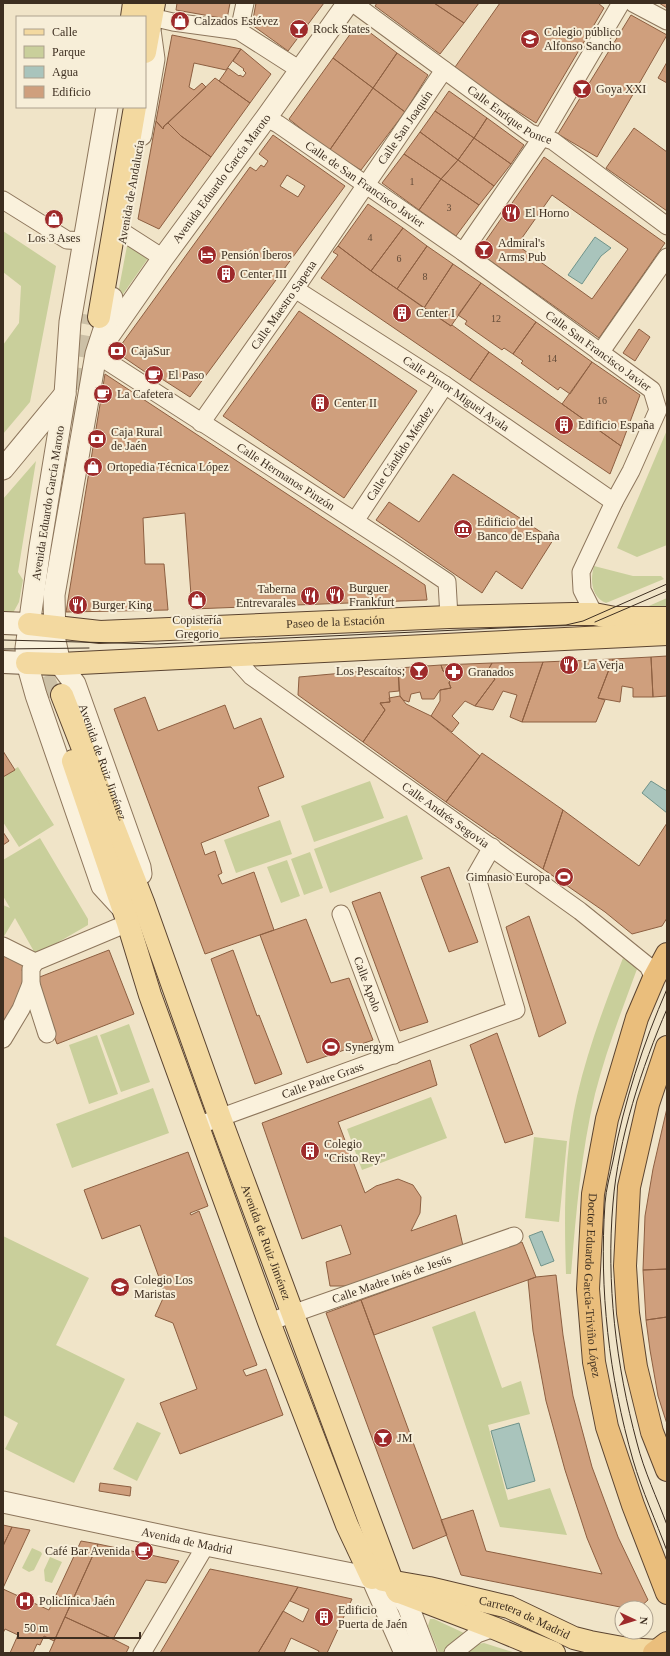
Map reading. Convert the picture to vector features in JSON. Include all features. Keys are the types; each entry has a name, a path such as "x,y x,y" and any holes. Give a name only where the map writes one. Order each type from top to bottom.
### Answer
{"highway":[{"name":"Doctor Eduardo García-Triviño López","path":"667,954 654,978 636,1018 607,1119 593,1194 588,1289 594,1362 607,1427 633,1505 667,1593"},
{"path":"667,1047 648,1104 629,1187 626,1266 628,1313 636,1367 652,1432 667,1470"}],"main road":[{"name":"Avenida de Andalucía","path":"134,3 147,16 146,34"},
{"name":"Avenida de Andalucía","path":"122,108 94,316 135,108"},
{"name":"Paseo de la Estación","path":"3,623 29,624 108,632 449,617 594,614 615,618 667,618"},
{"path":"3,662 60,664 667,634"},
{"name":"Avenida de Ruiz Jiménez","path":"57,697 132,912 220,1118 293,1313 387,1584"},
{"name":"Avenida de Ruiz Jiménez","path":"132,912 149,991 269,1322 347,1525 387,1584"},
{"name":"Carretera de Madrid","path":"387,1584 554,1653"},
{"name":"Carretera de Madrid","path":"387,1584 429,1588 509,1607 574,1638 590,1642 628,1649 659,1649"}],"street":[{"path":"239,31 245,3"},
{"name":"Avenida Eduardo García Maroto","path":"28,663 26,648 29,624 65,394 96,354 163,258 348,3"},
{"name":"Calle Enrique Ponce","path":"353,3 530,133 553,141 667,226"},
{"path":"463,252 542,137 621,3"},
{"path":"633,3 667,21"},
{"path":"147,16 173,22 239,31 300,70"},
{"name":"Avenida de Andalucía","path":"146,105 154,59 147,16"},
{"name":"Calle San Joaquín","path":"365,185 444,70"},
{"path":"3,469 65,394 70,322 107,108"},
{"name":"Avenida de Andalucía","path":"96,354 111,308 146,108"},
{"name":"Calle de San Francisco Javier","path":"266,118 278,124 463,252"},
{"name":"Calle Maestro Sapena","path":"201,423 295,289 365,185"},
{"path":"3,200 67,240 84,240"},
{"path":"124,232 163,258"},
{"name":"Calle San Francisco Javier","path":"463,252 652,390 658,410 631,471 614,502 581,572 582,590 594,614"},
{"path":"600,352 667,257"},
{"name":"Calle Pintor Miguel Ayala","path":"295,289 445,385 614,502"},
{"name":"Avenida Eduardo García Maroto","path":"54,627 54,596 96,354"},
{"name":"Calle Hermanos Pinzón","path":"96,354 447,582 449,617"},
{"name":"Calle Cándido Méndez","path":"355,521 445,385"},
{"path":"29,624 34,640 60,664"},
{"name":"Avenida de Ruiz Jiménez","path":"54,627 55,641 60,664 75,684 140,867 132,912"},
{"name":"Calle Andrés Segovia","path":"232,656 251,676 580,911 648,966 654,978"},
{"name":"Avenida de Ruiz Jiménez","path":"28,663 36,695 102,886 132,912"},
{"name":"Calle Padre Grass","path":"198,1126 516,1010 476,875 492,848"},
{"path":"47,1034 31,984 31,969 35,962 132,912"},
{"name":"Calle Apolo","path":"341,914 394,1055"},
{"path":"3,946 35,962"},
{"path":"3,1039 21,1009 31,984"},
{"name":"Calle Madre Inés de Jesús","path":"269,1322 514,1236"},
{"name":"Avenida de Madrid","path":"3,1502 387,1584"},
{"path":"142,1653 206,1545"},
{"path":"387,1584 404,1653"},
{"path":"387,1584 408,1606 426,1653"},
{"path":"453,1653 477,1634 494,1628"}],"green space":[{"path":"3,231 56,266 30,402 3,434 3,345 19,323 21,286 3,272"},
{"path":"127,246 149,257 116,304"},
{"path":"667,430 667,545 637,557 617,548"},
{"path":"36,461 18,572 23,580 19,602 13,613 3,616 3,499"},
{"path":"594,566 633,576 661,576 664,579 606,603 597,597 593,588 592,577"},
{"path":"667,598 667,611 635,612"},
{"path":"18,767 54,825 19,847 3,822 3,776"},
{"path":"370,781 384,818 314,842 301,806"},
{"path":"407,815 423,859 330,893 314,849"},
{"path":"280,820 292,854 236,873 224,840"},
{"path":"40,838 88,919 88,925 36,955 15,918 3,938 3,905 10,908 3,896 3,860"},
{"path":"310,852 323,888 304,895 291,859"},
{"path":"287,860 300,896 281,903 267,867"},
{"path":"623,958 637,969 609,1046 595,1094 586,1139 577,1206 571,1274 566,1274 566,1184 567,1162 573,1117 581,1078 603,1009"},
{"path":"129,1024 150,1082 121,1092 100,1035"},
{"path":"97,1035 118,1094 89,1104 69,1045"},
{"path":"153,1088 169,1133 72,1168 56,1124"},
{"path":"431,1097 447,1138 362,1170 347,1129"},
{"path":"534,1137 567,1141 559,1222 525,1218"},
{"path":"3,1236 89,1278 56,1345 125,1379 74,1483 5,1449 18,1423 3,1415"},
{"path":"475,1311 502,1388 521,1381 530,1414 488,1425 508,1500 550,1488 567,1535 500,1527 432,1327"},
{"path":"137,1422 161,1433 137,1481 113,1469"},
{"path":"32,1548 41,1552 42,1554 34,1570 29,1572 22,1568"},
{"path":"50,1557 62,1562 52,1583 45,1581 44,1570"},
{"path":"430,1619 434,1619 466,1634 458,1639 444,1653 439,1653 428,1626"},
{"path":"484,1643 516,1653 463,1653 473,1645"}],"water":[{"path":"595,237 611,248 601,256 582,284 568,275"},
{"path":"651,781 667,791 667,813 642,793"},
{"path":"542,1231 554,1261 541,1266 529,1236"},
{"path":"519,1423 535,1481 507,1489 491,1431"}],"building":[{"path":"177,3 230,3 227,19 176,10"},
{"path":"256,3 324,3 288,51 252,25"},
{"path":"377,3 434,3 464,23 440,54 375,6"},
{"path":"434,3 479,3 464,23"},
{"name":"Colegio público Alfonso Sancho","path":"500,3 598,3 604,8 536,123 453,70"},
{"path":"659,3 667,3 667,8"},
{"path":"631,15 667,35 597,157 558,134"},
{"path":"360,25 397,53 373,88 333,58 356,26"},
{"path":"172,35 241,49 226,70 194,63 189,87 194,90 202,83 206,87 164,126 163,129 156,121"},
{"path":"241,49 271,74 250,103 219,81 228,68 239,76 240,75 243,77 246,73 243,70 244,69 233,61"},
{"path":"397,53 428,75 405,112 373,88"},
{"path":"333,58 373,88 329,151 289,119"},
{"path":"667,62 667,83 658,78"},
{"path":"215,78 250,103 211,157 181,136 168,123"},
{"path":"373,88 405,112 361,170 329,151"},
{"path":"449,91 487,118 474,138 435,111"},
{"path":"435,111 474,138 458,160 420,132"},
{"path":"487,118 524,145 511,164 474,138"},
{"path":"156,121 163,129 168,123 181,136 211,157 159,229 138,219"},
{"path":"634,128 667,152 667,211 606,168"},
{"path":"420,132 458,160 441,179 404,154"},
{"name":"Center III","path":"273,135 345,186 190,397 151,372 148,374 116,352 250,167 256,171 261,165 264,167 268,161 259,154","holes":["287,175 305,186 298,197 280,186"]},
{"path":"474,138 511,164 494,186 458,160"},
{"path":"404,154 441,179 419,210 382,183"},
{"path":"544,157 665,243 599,338 478,252","holes":["552,195 628,249 592,299 517,245"]},
{"path":"458,160 494,186 479,205 441,179"},
{"path":"441,179 479,205 456,236 419,210"},
{"path":"368,204 403,228 371,271 338,246"},
{"path":"403,228 427,246 397,289 371,271"},
{"name":"Center I","path":"338,246 371,271 451,326 452,325 489,352 470,380 321,278 338,255 333,252"},
{"path":"427,246 453,264 424,308 397,289"},
{"path":"453,264 481,283 451,326 424,308"},
{"path":"481,283 536,322 513,354 504,348 502,350 465,324 467,321 458,315"},
{"name":"Center II","path":"299,311 417,391 344,498 223,416"},
{"path":"536,322 592,362 570,394 560,387 558,390 521,363 523,361 513,354"},
{"path":"639,329 650,337 635,361 623,353"},
{"name":"Edificio España","path":"489,352 621,446 610,474 470,380"},
{"path":"592,362 640,395 621,446 562,404"},
{"path":"105,374 425,585 427,600 192,609 185,513 143,518 145,564 164,564 168,610 66,612"},
{"name":"Edificio del Banco de España","path":"453,474 553,540 522,589 496,571 482,593 376,520 389,502 419,522"},
{"path":"667,656 667,696 653,697 651,657"},
{"path":"651,657 653,697 633,697 633,688 622,686 620,702 598,698 613,659"},
{"path":"613,659 598,698 605,700 596,722 522,722 543,662"},
{"path":"543,662 522,722 510,717 517,695 503,691 493,710 475,706 495,679 487,672 492,663"},
{"path":"492,663 487,672 495,679 475,706 465,701 452,716 459,723 452,732 431,716 440,701 440,690 451,688 449,683 451,677 443,671 441,665"},
{"path":"441,665 443,671 451,677 449,683 451,688 440,690 434,699 422,699 420,692 411,694 409,702 403,700 400,696 398,668"},
{"path":"398,668 399,691 389,692 390,702 380,703 385,710 363,742 298,695 299,677"},
{"path":"400,696 406,704 431,716 480,756 446,802 363,742 385,710 380,703 390,702 389,698"},
{"path":"145,697 158,731 225,705 234,729 261,718 284,777 258,787 269,816 201,843 205,855 215,851 222,873 218,875 222,884 254,872 274,930 205,954 114,709"},
{"path":"3,751 15,770 3,777"},
{"path":"482,753 563,810 543,869 446,802"},
{"path":"563,810 639,866 667,823 667,918 662,926 632,934 605,912 543,869"},
{"path":"3,832 9,841 3,845"},
{"path":"449,867 478,942 449,952 421,877"},
{"path":"380,892 428,1022 400,1031 352,902"},
{"path":"529,916 566,1023 539,1037 506,927"},
{"path":"306,919 331,983 349,978 373,1040 307,1063 260,935"},
{"path":"109,950 134,1014 57,1044 32,980"},
{"path":"233,950 257,1016 259,1015 282,1074 255,1084 211,959"},
{"path":"3,954 25,965 22,970 28,985 3,1030"},
{"path":"497,1033 533,1134 505,1143 470,1045"},
{"name":"Colegio \"Cristo Rey\"","path":"430,1060 437,1085 338,1122 365,1193 376,1186 398,1179 413,1185 421,1197 420,1213 411,1231 456,1215 463,1246 353,1286 330,1286 326,1262 351,1254 341,1225 302,1239 262,1123"},
{"path":"667,1108 667,1269 643,1270 645,1216 653,1169"},
{"path":"188,1152 208,1206 190,1213 191,1215 199,1211 257,1365 243,1370 246,1376 266,1369 283,1415 180,1454 160,1403 197,1389 173,1323 155,1316 165,1294 140,1225 102,1239 84,1190"},
{"path":"522,1242 536,1277 374,1335 361,1300"},
{"path":"667,1269 667,1317 646,1320 643,1270"},
{"path":"556,1275 563,1335 573,1396 592,1467 618,1537 648,1600 614,1600 614,1606 461,1575 441,1520 473,1510 486,1551 602,1574 587,1538 565,1470 546,1401 533,1331 528,1280 536,1277"},
{"path":"361,1300 447,1535 413,1549 326,1313"},
{"path":"667,1317 667,1424 658,1396 646,1320"},
{"path":"100,1483 131,1487 130,1496 99,1491"},
{"path":"3,1525 12,1527 3,1546"},
{"path":"12,1527 30,1530 3,1588 3,1546"},
{"path":"81,1541 98,1544 54,1641 44,1636 40,1645 37,1644 33,1653 10,1653 18,1635 5,1629 3,1633 3,1589 49,1610"},
{"path":"98,1544 179,1561 166,1583 146,1580 113,1639 65,1617"},
{"path":"210,1569 298,1587 258,1653 160,1653"},
{"name":"Edificio Puerta de Jaén","path":"298,1587 352,1599 327,1653 318,1653 319,1651 291,1638 284,1653 258,1653 283,1611 303,1622 309,1609 290,1601"},
{"path":"65,1617 129,1647 126,1653 49,1653"}],"tunnel":[{"path":"70,422 89,315"},
{"path":"36,645 39,666 52,699"}],"tram line":[{"path":"3,640 157,644 566,625 583,621 667,584"},
{"path":"595,622 667,591"},
{"path":"3,649 89,648"},
{"path":"667,989 642,1052 617,1139 607,1187 603,1236 603,1268 608,1333 618,1397 633,1460 667,1551"},
{"path":"667,1009 649,1054 632,1104 620,1154 613,1203 611,1233 614,1324 623,1384 643,1464 667,1525"}],"place":[{"name":"Calzados Estévez","path":"180,21"},
{"name":"Rock States","path":"299,29"},
{"name":"Colegio público Alfonso Sancho","path":"530,39"},
{"name":"Goya XXI","path":"582,89"},
{"name":"El Horno","path":"511,213"},
{"name":"Los 3 Ases","path":"54,219"},
{"name":"Admiral's Arms Pub","path":"484,250"},
{"name":"Pensión Íberos","path":"207,255"},
{"name":"Center III","path":"226,274"},
{"name":"Center I","path":"402,313"},
{"name":"CajaSur","path":"117,351"},
{"name":"El Paso","path":"154,375"},
{"name":"La Cafetera","path":"103,394"},
{"name":"Center II","path":"320,403"},
{"name":"Edificio España","path":"564,425"},
{"name":"Caja Rural de Jaén","path":"97,439"},
{"name":"Ortopedia Técnica López","path":"93,467"},
{"name":"Edificio del Banco de España","path":"463,529"},
{"name":"Burguer Frankfurt","path":"335,595"},
{"name":"Taberna Entrevarales","path":"310,596"},
{"name":"Copistería Gregorio","path":"197,600"},
{"name":"Burger King","path":"78,605"},
{"name":"La Verja","path":"569,665"},
{"name":"Los Pescaítos;","path":"419,671"},
{"name":"Granados","path":"454,672"},
{"name":"Gimnasio Europa","path":"564,877"},
{"name":"Synergym","path":"331,1047"},
{"name":"Colegio \"Cristo Rey\"","path":"310,1151"},
{"name":"Colegio Los Maristas","path":"120,1287"},
{"name":"JM","path":"383,1438"},
{"name":"Café Bar Avenida","path":"144,1551"},
{"name":"Policlínica Jaén","path":"25,1601"},
{"name":"Edificio Puerta de Jaén","path":"324,1617"}]}
